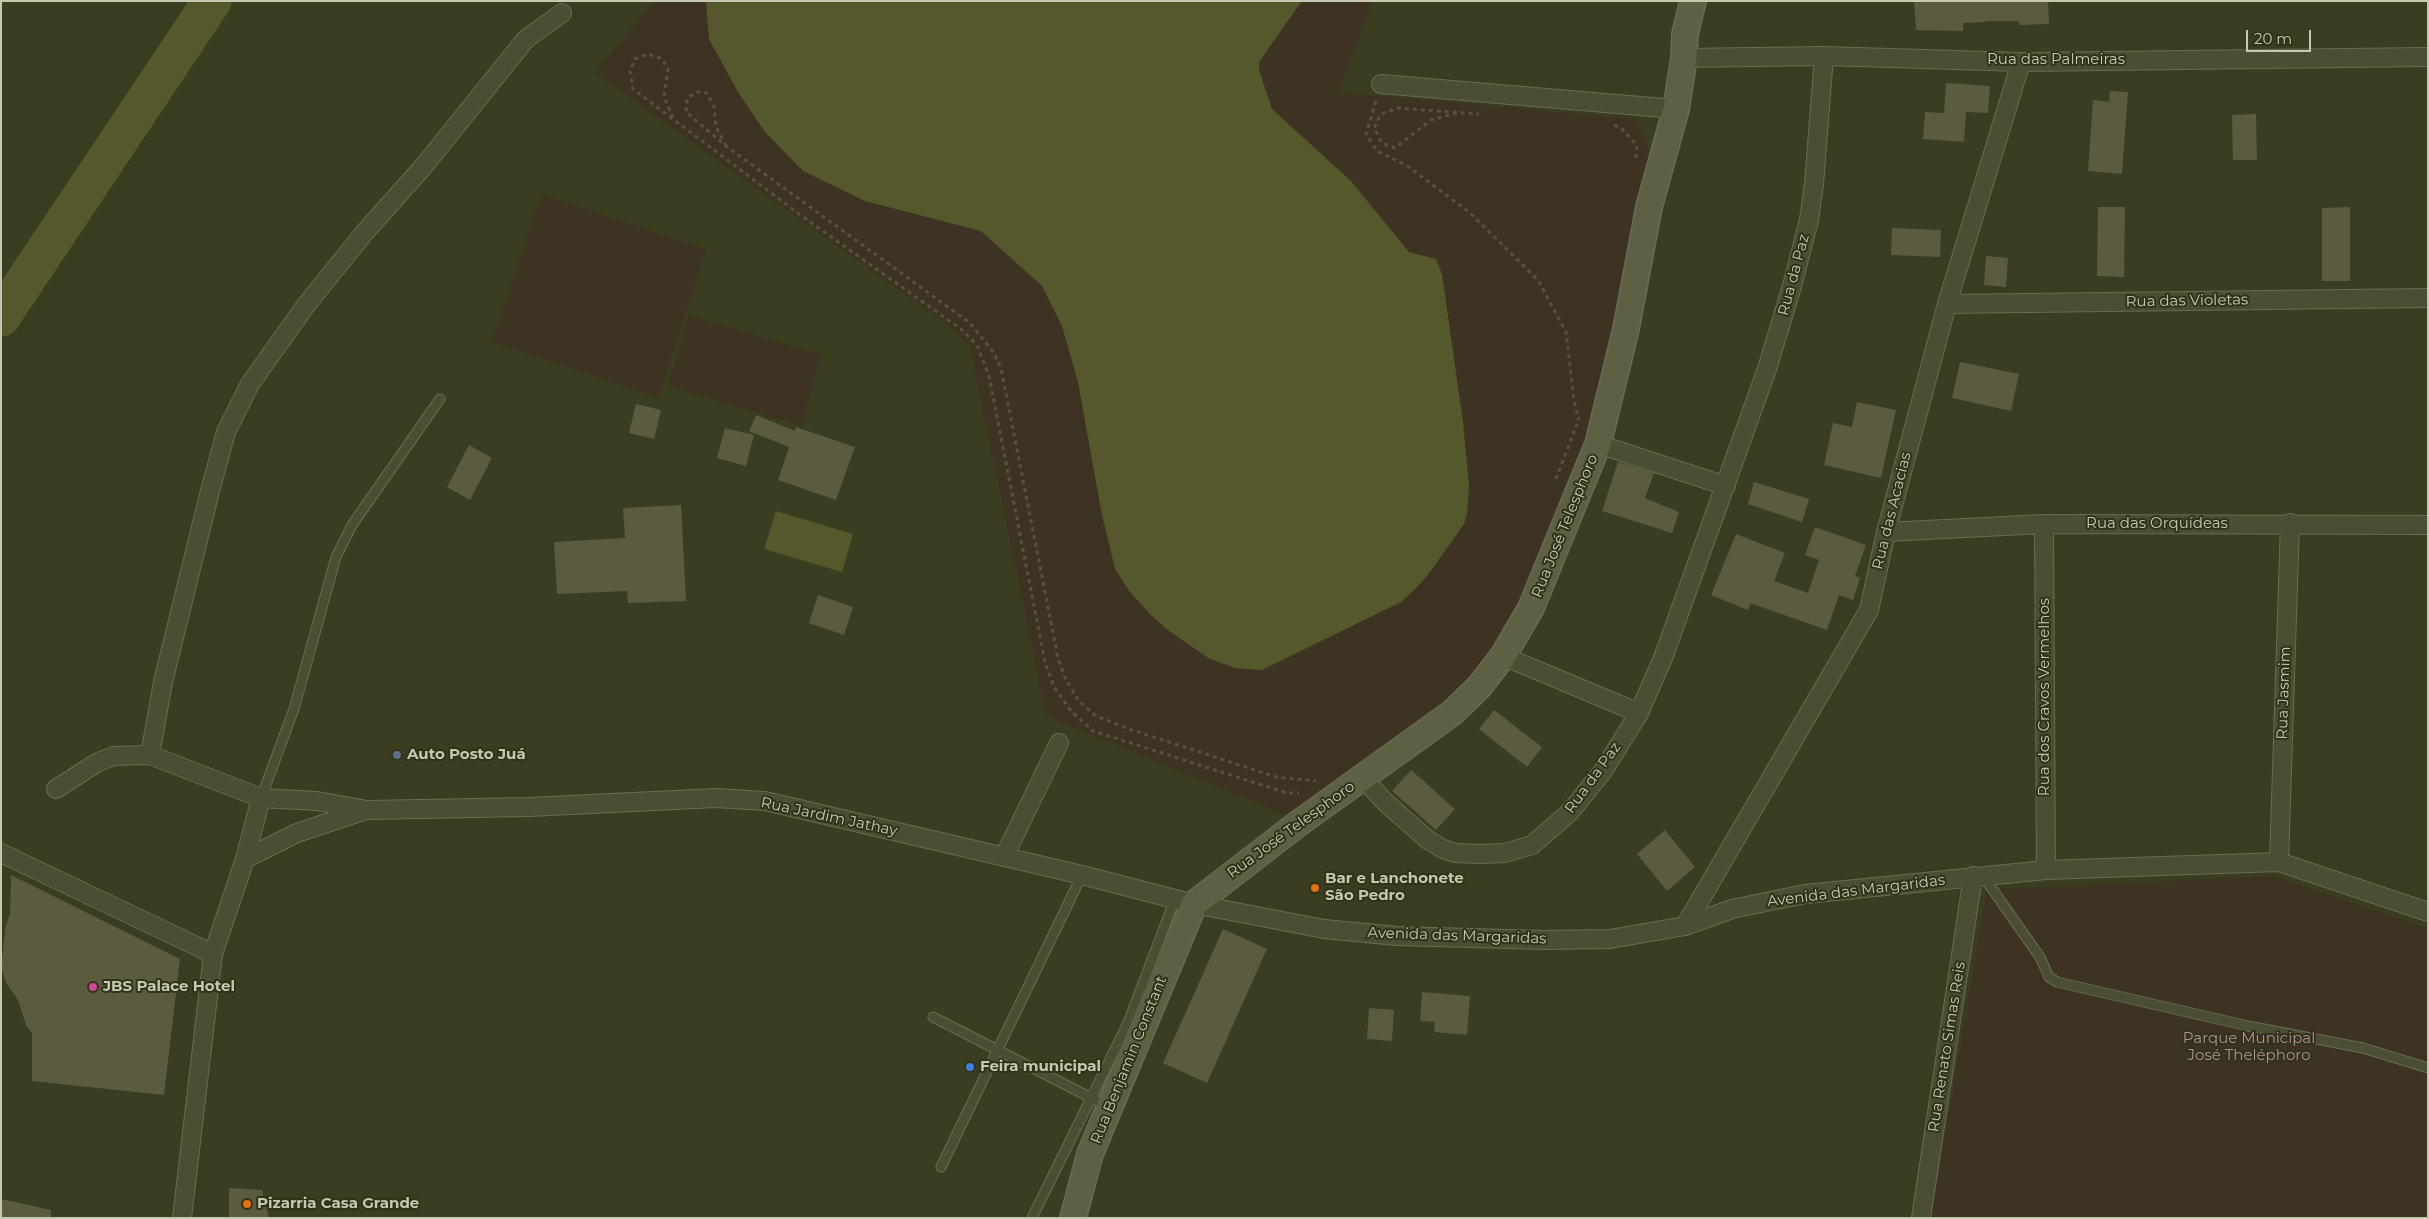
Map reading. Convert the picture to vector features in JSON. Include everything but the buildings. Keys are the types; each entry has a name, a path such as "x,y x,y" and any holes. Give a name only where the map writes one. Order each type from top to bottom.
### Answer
{"street":[{"name":"Rua José Telesphoro","path":"1184,902 1243,864 1452,713 1479,687 1502,656 1531,608 1598,444 1626,329 1649,207 1676,109 1684,58 1685,34 1693,1"},
{"path":"56,789 98,762 114,756 150,755 163,682 226,432 250,384 306,304 364,232 423,167 526,39 562,13"},
{"name":"Rua das Palmeiras","path":"1684,58 1824,56 2020,62 2428,57"},
{"name":"Rua da Paz","path":"1363,778 1428,840 1443,849 1456,853 1480,854 1520,850 1542,838 1570,812 1603,771 1638,713 1663,658 1767,369 1792,286 1809,220 1814,184 1824,56"},
{"name":"Rua das Acacias","path":"1685,926 1869,610 1886,532 1947,304 2020,62"},
{"path":"1382,84 1676,109"},
{"name":"Rua das Violetas","path":"1947,304 2428,298"},
{"path":"1598,444 1726,486"},
{"name":"Rua das Orquídeas","path":"1886,532 2044,524 2290,523 2428,525"},
{"name":"Rua Jasmim","path":"2279,862 2290,523"},
{"name":"Rua dos Cravos Vermelhos","path":"2044,524 2046,870"},
{"path":"1502,656 1638,713"},
{"path":"1004,857 1059,743"},
{"name":"Rua Jardim Jathay","path":"150,755 261,798 316,801 367,810 529,807 716,798 765,801 1082,875 1184,902"},
{"path":"182,1218 213,954 245,859 261,798"},
{"name":"Rua Jardim Jathay","path":"245,859 298,833 367,810"},
{"path":"1,853 213,954"},
{"name":"Avenida das Margaridas","path":"1184,902 1324,929 1397,936 1546,940 1610,939 1685,926 1732,908 1805,894 2046,870 2279,862 2428,912"},
{"name":"Rua Renato Simas Reis","path":"1921,1218 1978,876"},
{"name":"Rua Benjamin Constant","path":"1073,1218 1101,1103 1184,902"}],"lane":[{"path":"261,798 294,709 336,557 352,525 440,399"},
{"path":"941,1167 1082,875"},
{"path":"1978,876 2040,957 2049,977 2057,982 2248,1026 2363,1048 2428,1068"},
{"path":"933,1018 1101,1103 1032,1218"}],"path":[{"path":"673,118 664,96 668,70 662,59 648,54 635,59 630,71 633,89 803,217 961,330 977,344 989,376 1045,662 1054,687 1071,711 1092,731 1287,794 1305,793"},
{"path":"1382,84 1366,134 1377,151 1406,165 1470,212 1538,280 1566,332 1574,401 1581,426"},
{"path":"726,146 716,127 714,107 707,94 697,92 687,98 686,112 726,146 970,323 994,353 1001,368 1058,658 1065,678 1078,700 1096,716 1276,778 1302,781 1322,780"},
{"path":"1457,113 1431,120 1395,148 1382,143 1374,128 1381,114 1398,108 1486,114"},
{"path":"1613,124 1621,128 1637,145 1636,162"},
{"path":"1554,484 1582,410"}],"green space":[{"path":"654,1 1372,1 1339,92 1636,119 1652,156 1592,432 1523,612 1454,705 1293,818 1046,716 970,346 948,325 595,73"},
{"path":"542,194 706,249 658,398 492,342"},
{"path":"688,315 822,355 801,426 668,386"},
{"name":"Parque Municipal José Theléphoro","path":"2272,876 2428,928 2428,1218 1931,1218 1987,890"}],"shaded area":[{"path":"706,1 1302,1 1259,62 1259,70 1272,109 1351,181 1409,252 1436,259 1442,274 1463,422 1469,486 1467,514 1464,524 1430,572 1401,602 1262,670 1235,668 1210,659 1169,631 1130,592 1115,569 1101,510 1078,382 1062,326 1042,286 981,231 865,201 803,171 765,132 738,92 709,39"},
{"path":"776,511 853,534 842,572 764,549"}],"waterway":[{"path":"1,317 212,1"}],"place":[{"name":"Auto Posto Juá","path":"397,755"},
{"name":"Bar e Lanchonete São Pedro","path":"1315,888"},
{"name":"JBS Palace Hotel","path":"93,987"},
{"name":"Feira municipal","path":"970,1067"},
{"name":"Pizarria Casa Grande","path":"247,1204"}]}
